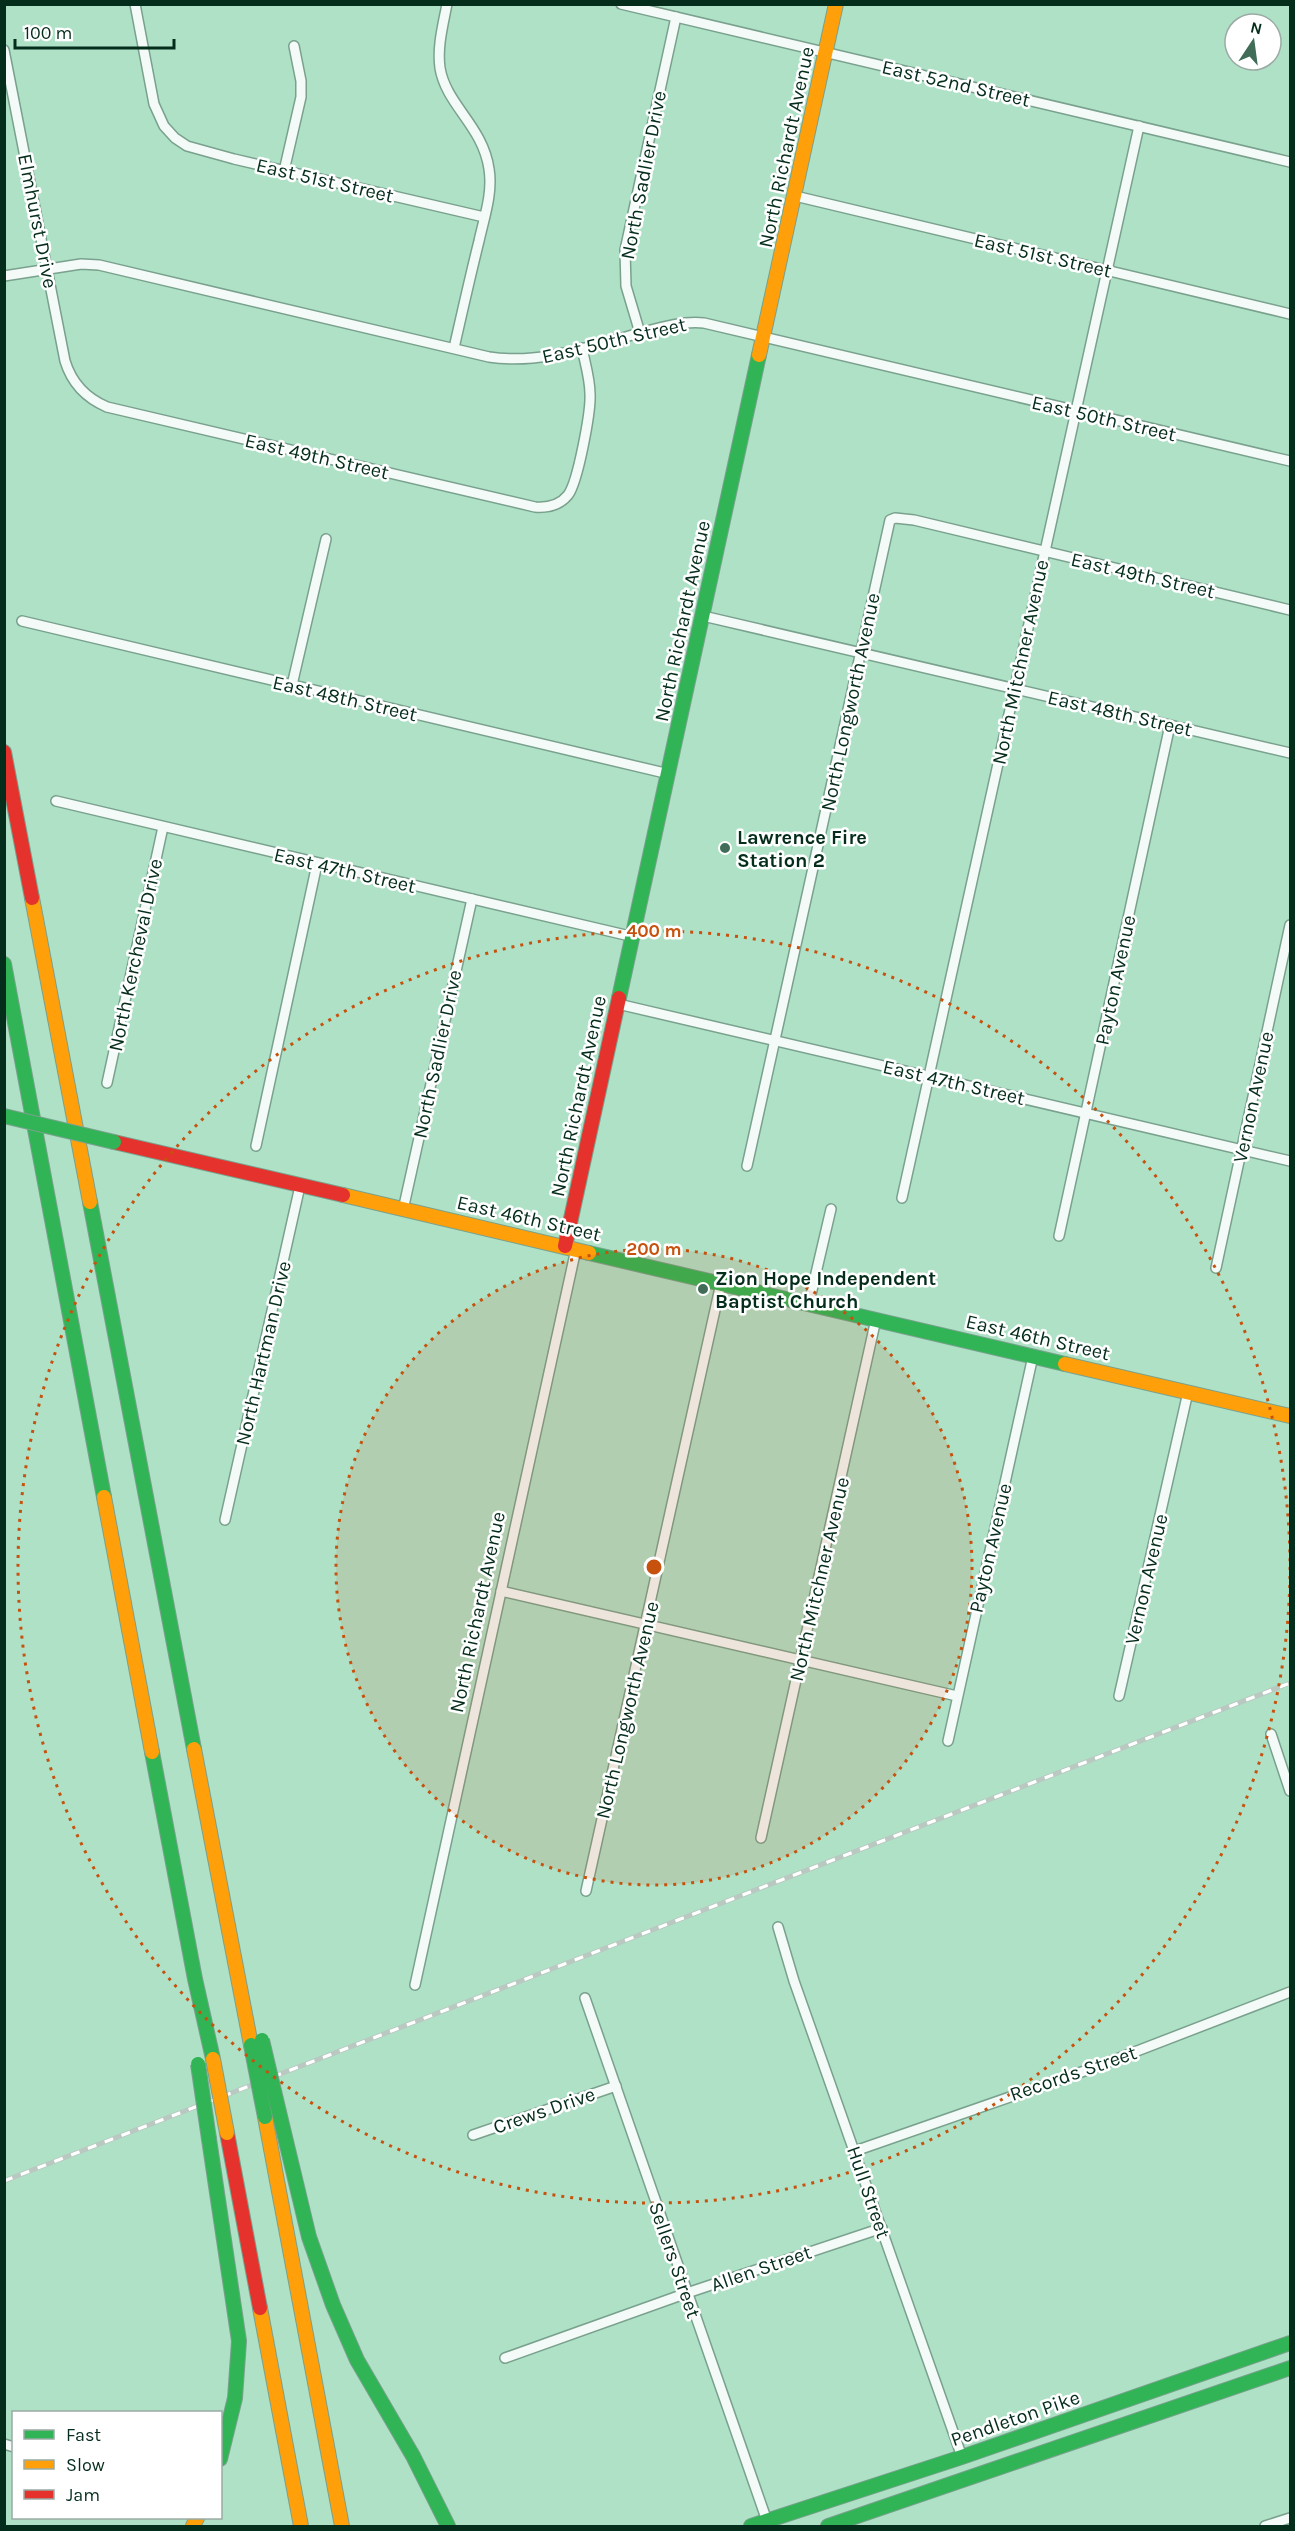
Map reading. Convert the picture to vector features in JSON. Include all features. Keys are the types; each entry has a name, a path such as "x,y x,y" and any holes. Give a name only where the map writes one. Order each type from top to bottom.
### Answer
{"main road":[{"name":"North Richardt Avenue","path":"571,1247 618,1004 836,4"},
{"path":"4,752 222,1885 257,2042 279,2112 309,2237 333,2305 357,2360 413,2456 448,2526"},
{"path":"4,964 301,2526"},
{"name":"East 46th Street","path":"4,1116 1290,1416"},
{"path":"195,1978 198,2064 239,2341 235,2398 222,2451"},
{"path":"257,2042 265,2117 342,2526"},
{"name":"Pendleton Pike","path":"751,2526 767,2524 1290,2343"},
{"path":"828,2526 1290,2368"}],"street":[{"name":"East 51st Street","path":"135,4 156,111 170,134 180,142 193,148 284,171 484,217"},
{"path":"447,4 439,45 440,67 446,86 474,127 486,155 490,185 454,348"},
{"name":"East 52nd Street","path":"621,4 1290,162"},
{"name":"North Sadlier Drive","path":"640,333 626,286 625,250 676,17"},
{"path":"284,171 301,97 294,46"},
{"name":"Elmhurst Drive","path":"4,50 65,361 72,379 80,388"},
{"name":"North Mitchner Avenue","path":"902,1198 1139,126"},
{"name":"East 51st Street","path":"795,196 1290,314"},
{"name":"East 50th Street","path":"4,276 81,264 99,265 489,357 519,360 544,358 676,323 695,322 1290,461"},
{"name":"East 49th Street","path":"80,388 96,402 118,410 535,507 550,507 568,495 573,484 589,410 590,388 582,348"},
{"name":"East 49th Street","path":"890,520 895,518 914,520 1290,610"},
{"name":"North Longworth Avenue","path":"747,1166 777,1041 890,520"},
{"path":"292,686 326,539"},
{"name":"East 48th Street","path":"703,616 1290,753"},
{"name":"East 48th Street","path":"22,621 669,774"},
{"name":"Payton Avenue","path":"1059,1236 1170,724"},
{"name":"East 47th Street","path":"56,801 634,937"},
{"name":"North Kercheval Drive","path":"107,1083 163,826"},
{"path":"255,1146 317,864"},
{"name":"North Sadlier Drive","path":"403,1210 472,899"},
{"name":"Vernon Avenue","path":"1216,1268 1290,925"},
{"name":"East 47th Street","path":"618,1004 1290,1161"},
{"name":"North Hartman Drive","path":"225,1520 300,1186"},
{"path":"809,1303 831,1209"},
{"name":"North Richardt Avenue","path":"415,1985 501,1591 571,1247"},
{"name":"North Longworth Avenue","path":"586,1891 722,1283"},
{"name":"North Mitchner Avenue","path":"761,1838 876,1319"},
{"name":"Payton Avenue","path":"948,1741 1033,1356"},
{"name":"Vernon Avenue","path":"1119,1696 1188,1392"},
{"path":"501,1591 957,1696"},
{"path":"1271,1734 1290,1791"},
{"name":"Hull Street","path":"778,1927 794,1981 962,2457"},
{"name":"Records Street","path":"855,2151 1093,2068 1290,1992"},
{"name":"Sellers Street","path":"585,1998 767,2524"},
{"name":"Crews Drive","path":"473,2135 616,2086"},
{"name":"Allen Street","path":"505,2358 882,2228"},
{"path":"1265,2526 1290,2518"}],"railway":[{"path":"4,2181 1290,1683"}],"traffic: fast":[{"path":"619,998 759,355"},
{"path":"4,964 104,1497"},
{"path":"4,1116 114,1142"},
{"path":"90,1202 194,1749"},
{"path":"589,1253 1065,1364"},
{"path":"152,1752 195,1979 213,2059"},
{"path":"262,2040 279,2112"},
{"path":"251,2045 265,2117"},
{"path":"198,2064 209,2139"},
{"path":"279,2112 309,2237 333,2305 357,2360 413,2456 448,2526"},
{"path":"209,2139 239,2341 235,2398 222,2451"},
{"path":"751,2526 962,2457 1290,2343"},
{"path":"828,2526 1290,2368"}],"traffic: slow":[{"path":"759,355 836,4"},
{"path":"32,898 90,1202"},
{"path":"343,1195 589,1253"},
{"path":"1065,1364 1290,1416"},
{"path":"104,1497 152,1752"},
{"path":"194,1749 251,2045"},
{"path":"213,2059 227,2133"},
{"path":"265,2117 342,2526"},
{"path":"260,2308 301,2526"},
{"path":"193,2526 196,2519"}],"traffic: jam":[{"path":"4,752 32,898"},
{"path":"565,1246 619,998"},
{"path":"114,1142 343,1195"},
{"path":"227,2133 260,2308"}],"place":[{"name":"Lawrence Fire Station 2","path":"725,848"},
{"name":"Zion Hope Independent Baptist Church","path":"703,1289"}]}
